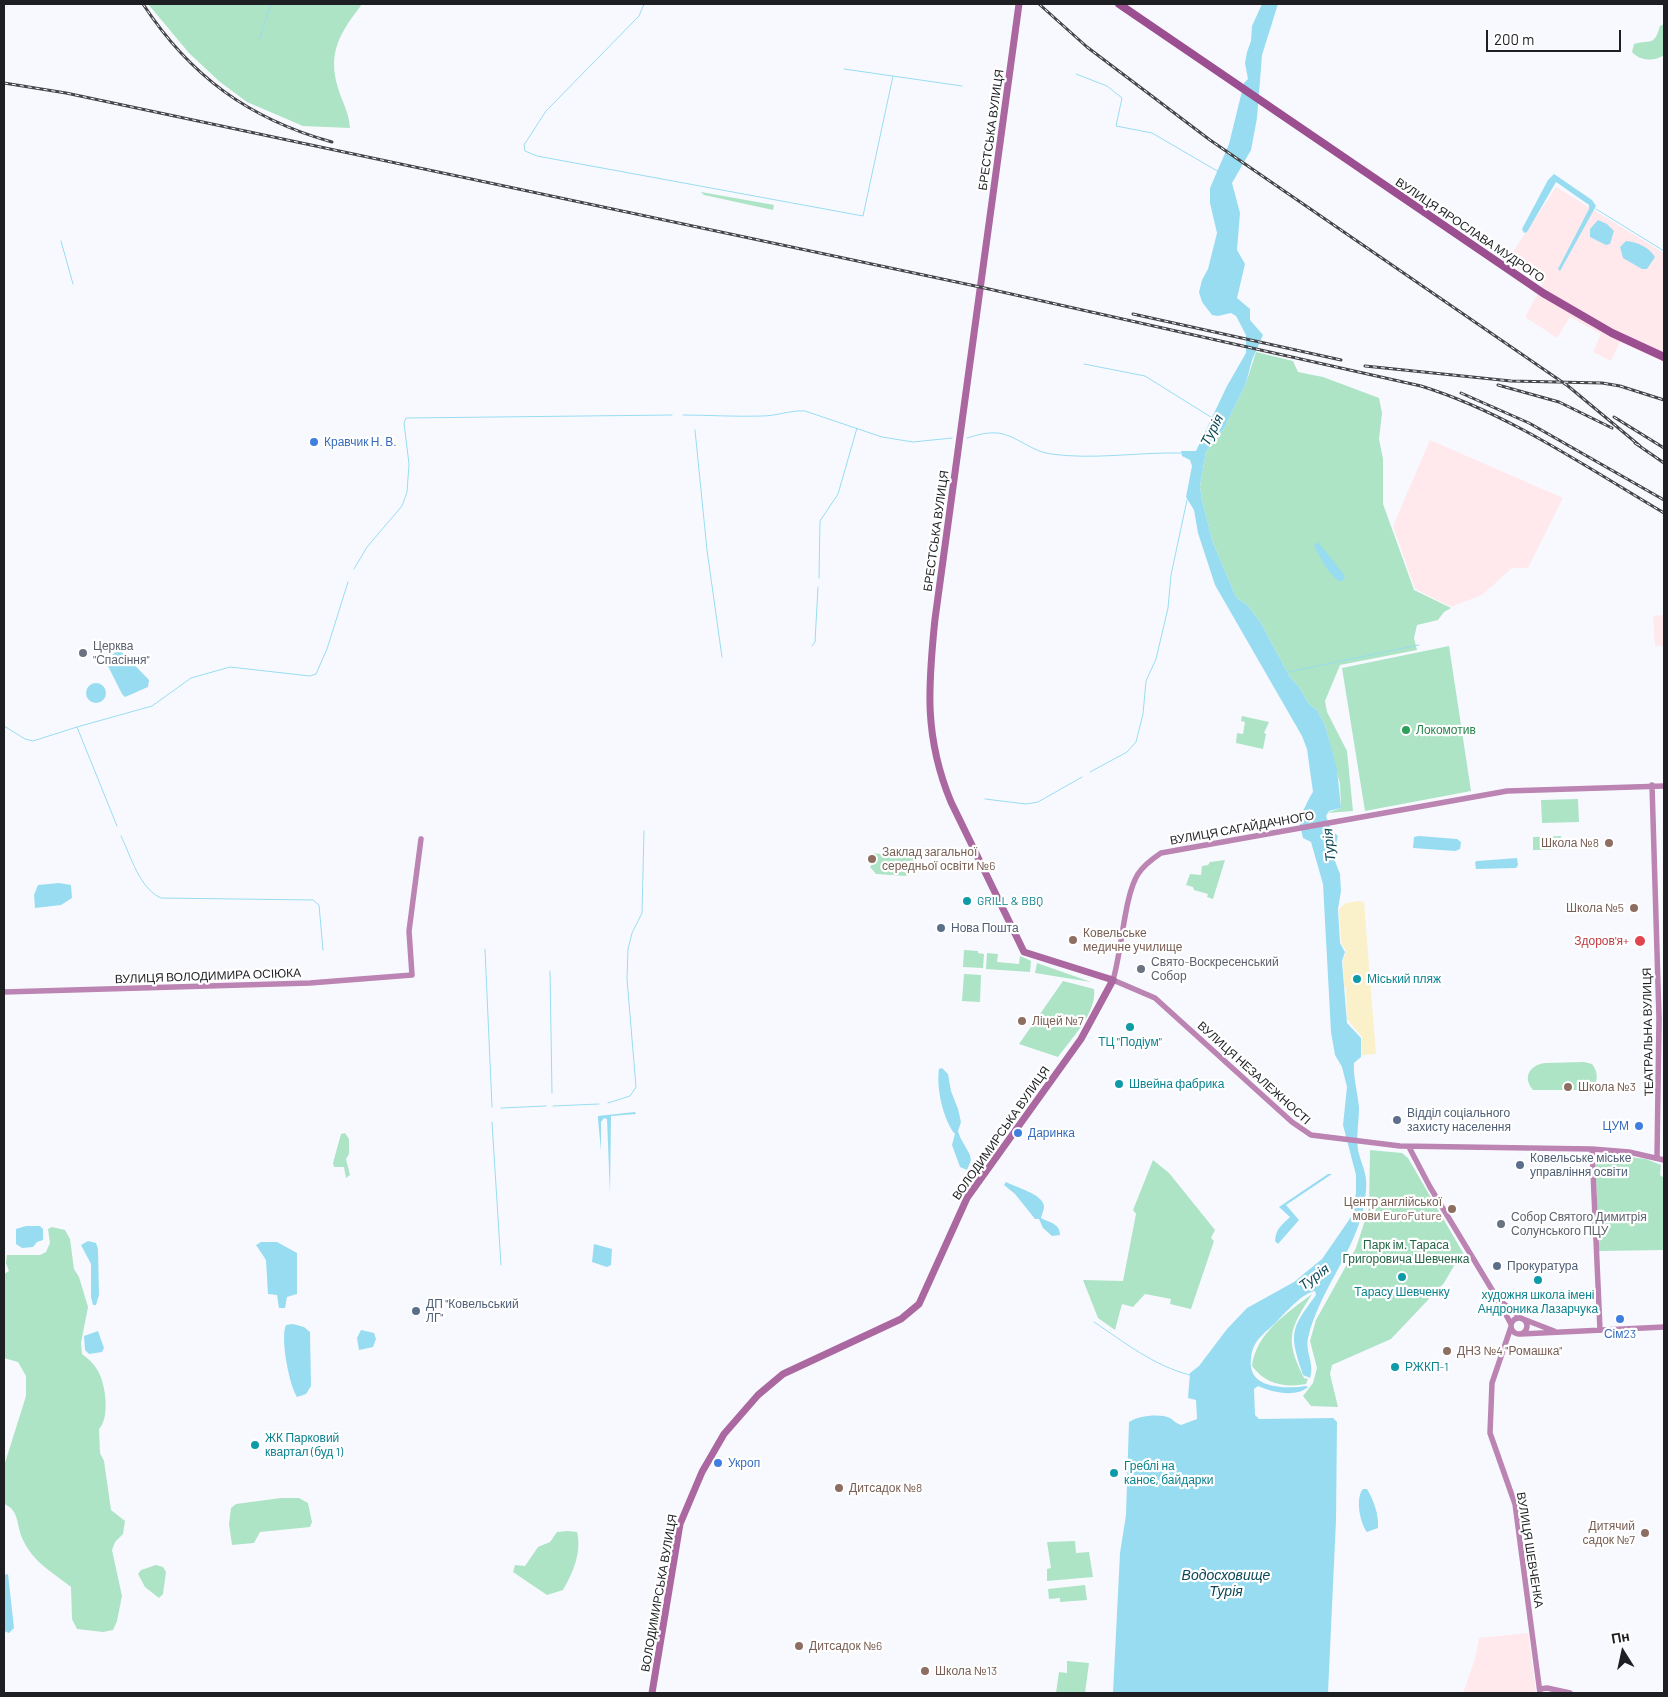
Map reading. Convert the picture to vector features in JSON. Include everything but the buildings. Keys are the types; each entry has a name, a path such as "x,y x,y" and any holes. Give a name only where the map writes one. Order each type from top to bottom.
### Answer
{"highway":[{"name":"ВУЛИЦЯ ЯРОСЛАВА МУДРОГО","path":"1119,4 1543,293 1612,333 1664,357"}],"main road":[{"name":"БРЕСТСЬКА ВУЛИЦЯ","path":"1019,4 935,619 929,680 931,738 940,776 951,802 1024,952 1113,980"},
{"name":"ВОЛОДИМИРСЬКА ВУЛИЦЯ","path":"652,1693 680,1524 702,1472 719,1441 758,1395 783,1374 902,1319 920,1304 967,1198 1081,1039 1113,980"}],"street":[{"name":"ВУЛИЦЯ САГАЙДАЧНОГО","path":"1113,980 1122,944 1131,889 1138,874 1152,859 1174,849 1517,790 1652,785"},
{"path":"1652,785 1664,786"},
{"name":"ТЕАТРАЛЬНА ВУЛИЦЯ","path":"1652,785 1662,1018 1657,1158"},
{"path":"1652,796 1657,789 1664,786"},
{"name":"ВУЛИЦЯ ВОЛОДИМИРА ОСІЮКА","path":"4,992 310,983 412,975 409,930 421,838"},
{"name":"ВУЛИЦЯ НЕЗАЛЕЖНОСТІ","path":"1113,980 1155,998 1301,1130 1319,1136 1409,1147 1592,1149 1664,1160"},
{"path":"1409,1147 1430,1187 1497,1298 1511,1326 1520,1334 1664,1327"},
{"path":"1592,1149 1600,1330"},
{"path":"1497,1298 1522,1319 1527,1326 1520,1334 1507,1341"},
{"path":"1511,1326 1516,1319 1522,1319 1556,1332"},
{"name":"ВУЛИЦЯ ШЕВЧЕНКА","path":"1511,1326 1492,1383 1490,1433 1515,1504 1540,1691"},
{"path":"1540,1691 1547,1688 1570,1693"}],"shaded area":[{"path":"1556,187 1664,253 1664,362 1620,342 1611,361 1593,352 1601,334 1570,317 1557,338 1525,317 1543,284 1507,261"},
{"path":"1430,440 1563,498 1528,568 1512,568 1482,595 1451,607 1415,589 1393,526"},
{"path":"1664,615 1664,646 1655,646 1653,616"},
{"path":"1528,1633 1536,1693 1463,1693 1475,1659 1479,1638"}],"green space":[{"path":"148,4 362,4 342,33 335,53 334,63 338,88 347,112 350,128 303,126 247,102 220,82 189,53"},
{"path":"1664,24 1664,55 1656,59 1647,60 1632,52 1634,44 1654,40 1660,26"},
{"path":"701,192 774,205 773,210 704,195"},
{"path":"1256,352 1293,361 1298,372 1323,377 1379,398 1382,413 1379,439 1383,459 1383,504 1414,590 1451,608 1444,612 1438,620 1417,625 1414,638 1417,650 1340,665 1325,701 1327,712 1347,751 1353,811 1327,813 1341,808 1340,784 1325,725 1317,710 1309,704 1299,687 1290,677 1261,623 1248,606 1236,597 1213,543 1202,500 1200,486 1206,452 1225,427 1246,383"},
{"name":"Локомотив","path":"1449,646 1471,791 1365,811 1342,668"},
{"path":"1242,716 1269,722 1264,733 1266,734 1263,749 1236,743 1237,733 1243,734 1245,722 1241,721"},
{"path":"1578,799 1579,822 1542,823 1541,800"},
{"path":"1561,836 1562,849 1533,850 1533,837"},
{"path":"871,853 914,857 914,861 907,861 911,870 906,876 876,874 870,867 876,858 870,858"},
{"path":"1225,860 1213,899 1207,897 1208,894 1194,890 1193,887 1186,885 1190,874 1201,875 1202,866 1208,865 1210,862"},
{"path":"964,950 978,951 978,953 984,954 983,968 963,967"},
{"path":"987,953 998,954 997,962 1019,964 1020,956 1031,961 1030,972 986,969"},
{"path":"1037,963 1091,982 1035,973"},
{"path":"964,974 981,975 980,1002 962,1001"},
{"path":"1063,981 1094,989 1091,1007 1082,1025 1058,1057 1019,1044"},
{"path":"1584,1062 1592,1064 1597,1075 1596,1082 1588,1090 1533,1090 1528,1081 1529,1072 1535,1066 1545,1063"},
{"path":"345,1133 349,1139 349,1154 346,1159 350,1175 346,1178 344,1167 334,1167 333,1163 341,1134"},
{"name":"Парк ім. Тараса Григоровича Шевченка","path":"1370,1150 1402,1153 1408,1158 1466,1258 1455,1264 1444,1283 1391,1339 1332,1365 1330,1374 1338,1407 1311,1406 1303,1396 1313,1383 1317,1368 1310,1341 1316,1320 1356,1248 1369,1208"},
{"path":"1595,1153 1646,1159 1661,1165 1660,1175 1664,1178 1664,1250 1599,1251"},
{"path":"1153,1160 1169,1173 1215,1230 1211,1238 1214,1241 1191,1309 1170,1304 1171,1299 1145,1294 1133,1307 1122,1304 1115,1330 1098,1318 1083,1280 1123,1281 1136,1214 1133,1210"},
{"path":"52,1227 65,1230 70,1239 74,1269 79,1277 88,1307 81,1343 82,1354 96,1368 103,1384 106,1410 99,1429 100,1453 104,1461 111,1510 125,1521 123,1534 115,1542 112,1550 122,1596 117,1621 113,1630 103,1632 77,1629 72,1619 71,1587 32,1555 23,1540 13,1510 4,1504 4,1466 26,1396 26,1376 18,1362 4,1358 4,1274 9,1271 6,1263 7,1255 40,1255 46,1252 50,1243 48,1229"},
{"path":"1312,1294 1299,1316 1292,1334 1294,1353 1304,1378 1308,1379 1306,1384 1283,1385 1269,1381 1252,1366 1255,1354 1266,1334 1274,1325"},
{"path":"281,1498 299,1498 308,1503 312,1522 310,1527 260,1532 254,1543 232,1545 229,1524 231,1508 236,1504"},
{"path":"557,1532 577,1532 578,1547 573,1569 563,1590 547,1595 513,1572 515,1565 525,1566 538,1547 550,1542"},
{"path":"1075,1541 1076,1553 1089,1552 1093,1577 1047,1581 1047,1569 1051,1568 1047,1542"},
{"path":"156,1565 163,1567 166,1572 163,1594 159,1598 145,1587 138,1574 141,1570"},
{"path":"1085,1585 1087,1600 1060,1602 1060,1598 1049,1599 1048,1589"},
{"path":"1067,1661 1089,1663 1085,1693 1056,1693 1059,1672 1067,1673"}],"sand":[{"name":"Міський пляж","path":"1364,902 1376,1054 1362,1055 1362,1037 1347,1019 1343,961 1346,951 1341,943 1339,909 1346,903"}],"water":[{"name":"Водосховище Турія","path":"1262,4 1278,4 1262,55 1257,118 1251,150 1232,183 1240,213 1237,250 1245,264 1237,298 1250,309 1250,320 1263,335 1252,360 1246,383 1225,427 1206,452 1200,486 1213,543 1236,597 1248,606 1261,623 1290,677 1299,687 1309,704 1317,710 1325,725 1337,769 1341,808 1329,811 1326,816 1331,830 1338,836 1333,856 1340,874 1341,891 1338,909 1340,943 1345,952 1342,961 1347,1023 1361,1038 1361,1057 1354,1063 1354,1069 1359,1108 1358,1150 1366,1179 1366,1190 1363,1210 1357,1229 1322,1301 1308,1338 1310,1378 1303,1375 1295,1350 1294,1332 1301,1316 1316,1295 1315,1291 1310,1292 1296,1302 1262,1335 1255,1345 1251,1359 1251,1369 1261,1382 1278,1387 1308,1387 1297,1392 1283,1393 1258,1386 1254,1389 1255,1415 1259,1419 1333,1418 1337,1422 1336,1520 1328,1693 1113,1693 1120,1553 1126,1515 1129,1422 1137,1418 1155,1415 1166,1416 1181,1425 1197,1419 1196,1400 1188,1398 1190,1373 1199,1366 1227,1329 1247,1308 1294,1282 1322,1259 1351,1217 1356,1193 1356,1175 1343,1125 1347,1087 1342,1067 1335,1055 1331,1032 1323,884 1311,842 1303,838 1298,817 1313,792 1307,749 1302,736 1215,585 1198,533 1194,510 1186,497 1192,466 1190,460 1182,456 1181,451 1196,451 1227,386 1246,353 1246,335 1236,316 1231,313 1218,316 1212,315 1202,302 1199,292 1202,280 1208,269 1217,233 1210,203 1210,188 1229,144 1244,83 1248,79 1245,63 1247,52 1251,41 1252,26"},
{"path":"1554,174 1592,200 1596,206 1560,271 1558,269 1589,209 1589,205 1556,182 1527,232 1524,233 1522,229 1548,180"},
{"path":"1598,220 1607,224 1614,231 1610,244 1606,245 1590,237 1590,229"},
{"path":"1626,241 1642,246 1655,257 1647,269 1642,269 1623,258 1620,247"},
{"path":"1318,542 1345,576 1343,581 1335,578 1325,565 1314,545"},
{"path":"119,649 149,680 148,687 125,697 108,666 111,656"},
{"path":"96,683 103,686 106,693 103,700 96,703 89,700 86,693 89,686"},
{"path":"1414,837 1457,839 1461,842 1460,849 1455,851 1413,848"},
{"path":"1517,858 1518,865 1516,868 1476,869 1475,862 1477,861"},
{"path":"59,883 71,885 72,898 61,905 35,908 34,895 38,885"},
{"path":"942,1068 948,1074 951,1091 958,1109 961,1122 958,1131 970,1155 971,1160 967,1170 960,1167 952,1145 955,1134 947,1120 941,1103 938,1076 939,1069"},
{"path":"635,1112 636,1114 611,1116 610,1194 607,1119 604,1118 601,1122 601,1151 598,1116"},
{"path":"1328,1174 1332,1174 1286,1205 1299,1220 1278,1244 1275,1241 1277,1233 1290,1217 1279,1207"},
{"path":"1006,1182 1039,1198 1044,1206 1041,1218 1056,1225 1060,1235 1052,1236 1043,1228 1039,1219 1035,1219 1015,1194 1004,1185"},
{"path":"26,1226 40,1226 43,1229 43,1240 37,1242 33,1247 22,1248 16,1244 16,1229"},
{"path":"88,1241 96,1243 98,1249 99,1295 96,1305 93,1305 91,1297 91,1264 81,1245"},
{"path":"261,1242 277,1242 297,1253 297,1294 287,1297 285,1308 279,1308 277,1295 268,1294 266,1260 256,1245"},
{"path":"594,1244 612,1249 611,1265 607,1267 592,1262"},
{"path":"293,1324 304,1327 310,1332 311,1386 306,1394 297,1397 288,1372 284,1340 286,1325"},
{"path":"361,1330 374,1333 376,1339 373,1347 359,1350 357,1338"},
{"path":"98,1331 104,1348 102,1352 89,1354 85,1350 84,1336"},
{"path":"1363,1489 1367,1489 1370,1494 1378,1518 1378,1528 1367,1532 1362,1523 1359,1510 1359,1498"},
{"path":"8,1574 14,1628 9,1633 4,1631 4,1575"}],"waterway":[{"path":"259,41 271,4"},
{"path":"644,4 639,16 546,111 524,145 525,151 537,156 863,216 893,76"},
{"path":"844,69 962,86"},
{"path":"1076,74 1107,86 1122,98 1116,126 1152,133 1219,172"},
{"path":"1596,209 1664,251"},
{"path":"61,241 73,284"},
{"name":"Турія","path":"1084,364 1145,376 1214,419"},
{"path":"683,415 762,416 805,411 882,437 913,442 952,438"},
{"path":"354,569 367,547 402,506 407,492 409,464 404,423 406,418 672,415"},
{"path":"819,578 820,521 838,494 857,428"},
{"path":"695,430 707,550 722,657"},
{"path":"967,438 986,433 1005,434 1044,453 1067,456 1181,453"},
{"path":"1090,772 1127,752 1136,742 1143,714 1146,681 1156,659 1168,608 1171,575 1187,500"},
{"path":"117,826 77,727 152,706 191,678 230,667 310,676 316,674 327,649 348,582"},
{"path":"812,646 815,642 818,587"},
{"path":"1288,672 1419,645"},
{"path":"4,726 25,739 33,741 77,727"},
{"path":"985,799 1026,804 1038,802 1082,777"},
{"path":"608,1103 630,1096 636,1087 627,979 628,949 632,933 642,913 644,831"},
{"path":"121,836 141,879 153,893 161,898 313,900 319,905 323,950"},
{"path":"485,949 492,1107"},
{"path":"550,971 552,1093"},
{"path":"553,1106 599,1104"},
{"path":"501,1108 546,1106"},
{"path":"492,1122 501,1265"},
{"path":"1094,1322 1152,1360 1190,1375"}],"railway":[{"path":"143,4 161,30 181,53 224,91 274,121 332,142"},
{"path":"1039,4 1087,47 1210,140 1568,386 1640,446"},
{"path":"4,83 66,93 980,287 1421,386 1453,397 1516,426 1664,513"},
{"path":"1133,314 1341,360"},
{"path":"1365,366 1511,381 1602,383 1620,386 1664,400"},
{"path":"1498,385 1559,402 1612,428"},
{"path":"1461,393 1529,423 1664,500"},
{"path":"1614,417 1664,448"},
{"path":"1635,443 1664,463"}],"place":[{"name":"Кравчик Н. В.","path":"314,442"},
{"name":"Церква \"Спасіння\"","path":"83,653"},
{"name":"Локомотив","path":"1406,730"},
{"name":"Школа №8","path":"1609,843"},
{"name":"Заклад загальної середньої освіти №6","path":"872,859"},
{"name":"GRILL & BBQ","path":"967,901"},
{"name":"Школа №5","path":"1634,908"},
{"name":"Нова Пошта","path":"941,928"},
{"name":"Ковельське медичне училище","path":"1073,940"},
{"name":"Здоров'я+","path":"1640,941"},
{"name":"Свято-Воскресенський Собор","path":"1141,969"},
{"name":"Міський пляж","path":"1357,979"},
{"name":"Ліцей №7","path":"1022,1021"},
{"name":"ТЦ \"Подіум\"","path":"1130,1027"},
{"name":"Швейна фабрика","path":"1119,1084"},
{"name":"Школа №3","path":"1568,1087"},
{"name":"Відділ соціального захисту населення","path":"1397,1120"},
{"name":"ЦУМ","path":"1639,1126"},
{"name":"Даринка","path":"1018,1133"},
{"name":"Ковельське міське управління освіти","path":"1520,1165"},
{"name":"Центр англійської мови EuroFuture","path":"1452,1209"},
{"name":"Собор Святого Димитрія Солунського ПЦУ","path":"1501,1224"},
{"name":"Прокуратура","path":"1497,1266"},
{"name":"Тарасу Шевченку","path":"1402,1277"},
{"name":"художня школа імені Андроника Лазарчука","path":"1538,1280"},
{"name":"ДП \"Ковельський ЛГ\"","path":"416,1311"},
{"name":"Сім23","path":"1620,1319"},
{"name":"ДНЗ №4 \"Ромашка\"","path":"1447,1351"},
{"name":"РЖКП-1","path":"1395,1367"},
{"name":"ЖК Парковий квартал (буд 1)","path":"255,1445"},
{"name":"Укроп","path":"718,1463"},
{"name":"Греблі на каноє, байдарки","path":"1114,1473"},
{"name":"Дитсадок №8","path":"839,1488"},
{"name":"Дитячий садок №7","path":"1645,1533"},
{"name":"Дитсадок №6","path":"799,1646"},
{"name":"Школа №13","path":"925,1671"}]}
